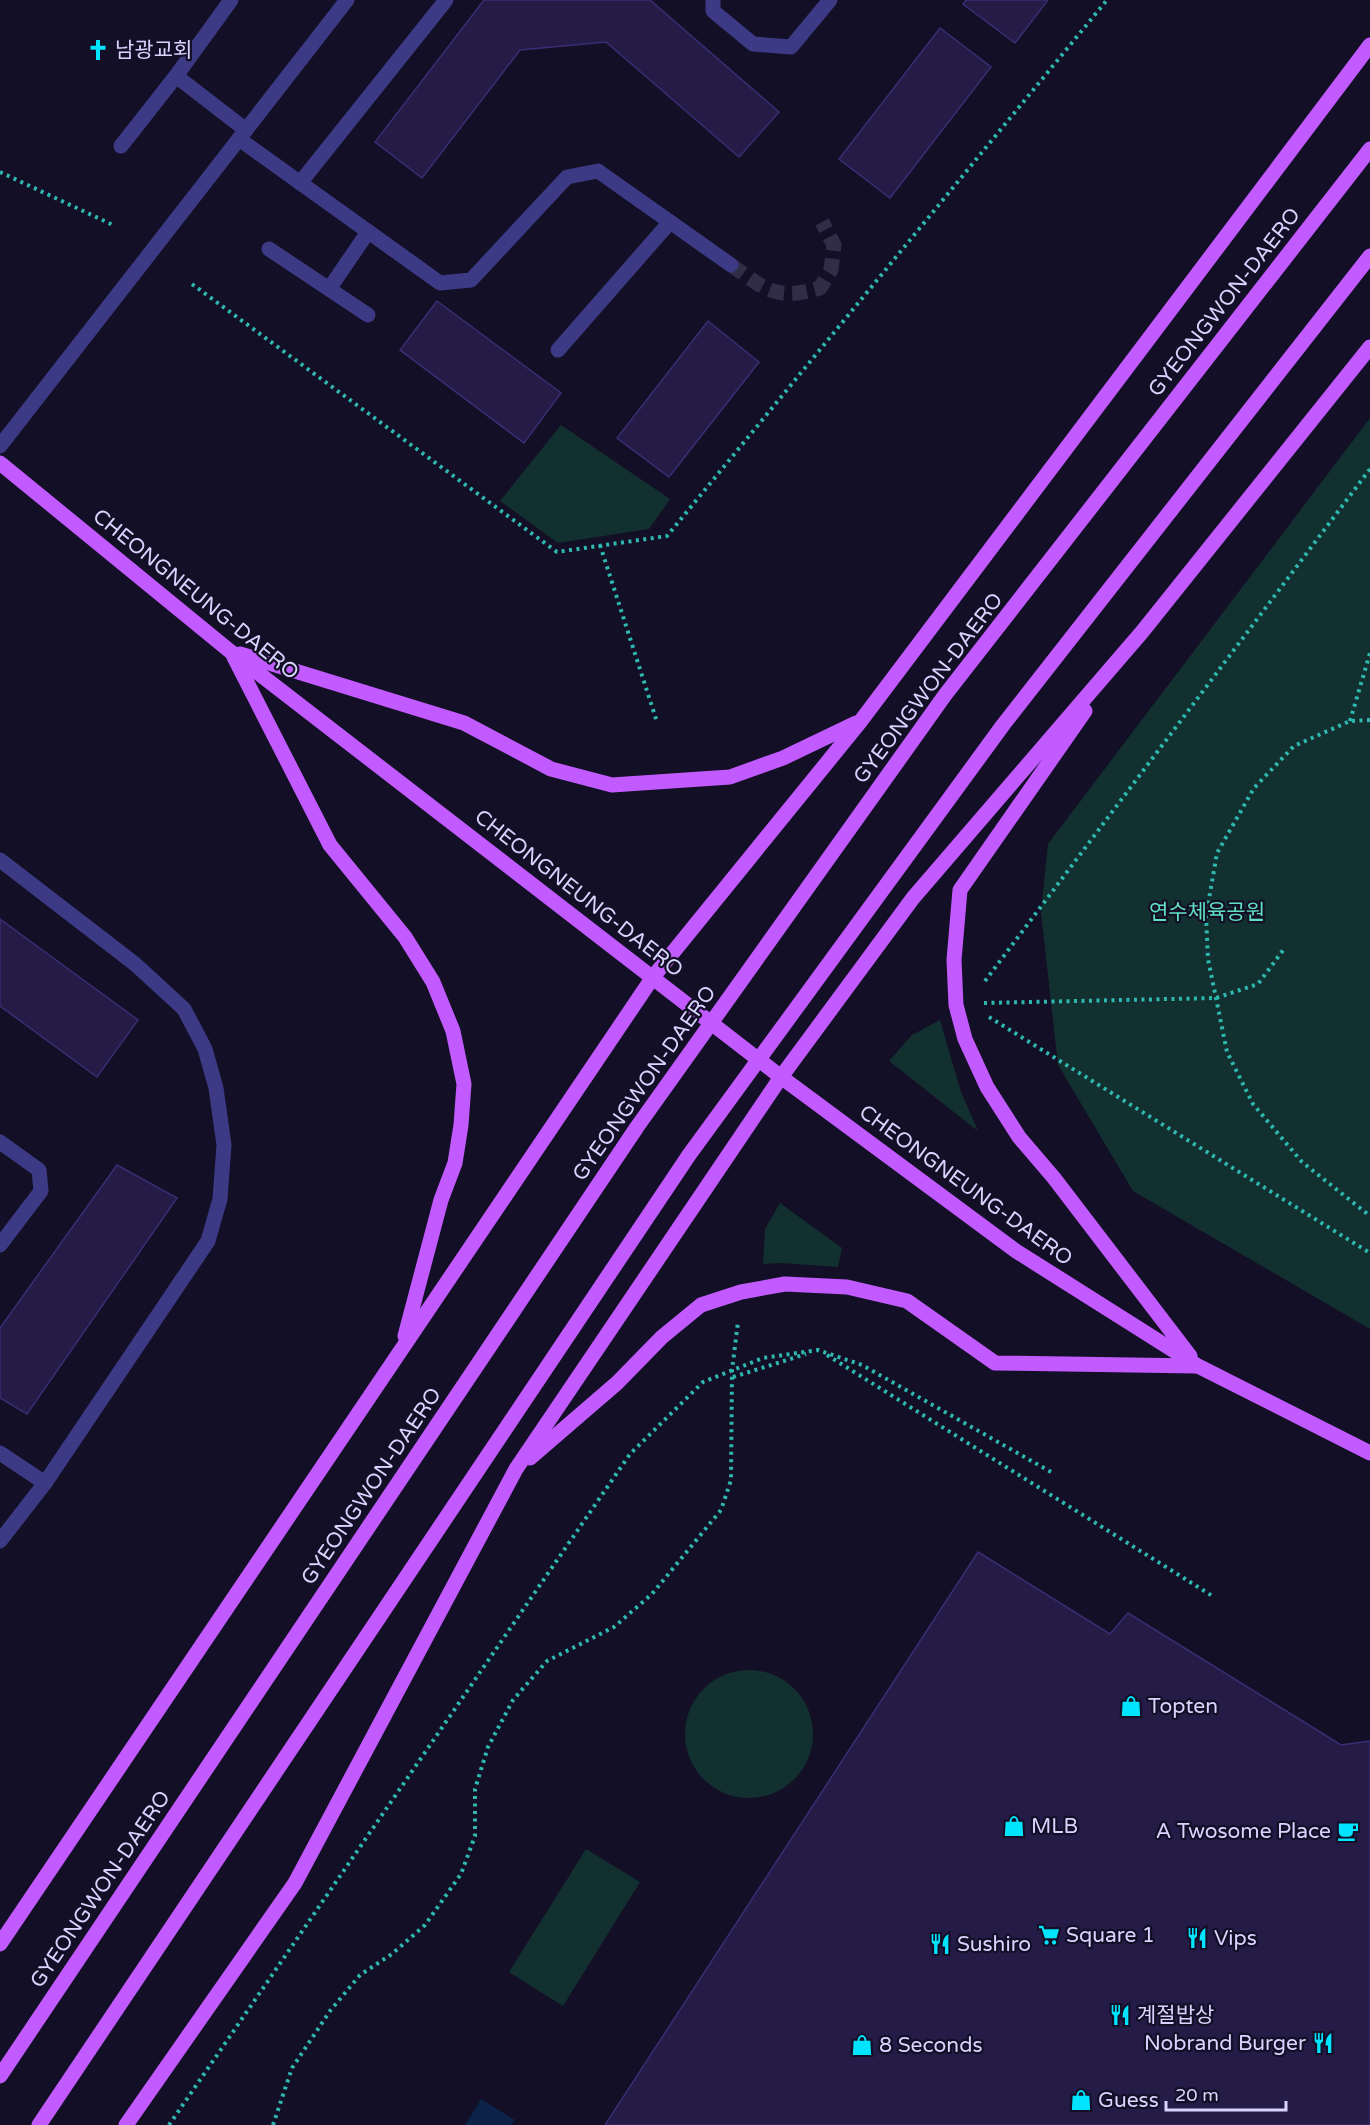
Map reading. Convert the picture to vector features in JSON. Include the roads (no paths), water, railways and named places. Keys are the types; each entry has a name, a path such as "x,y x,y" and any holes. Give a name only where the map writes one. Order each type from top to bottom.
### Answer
{"main road":[{"path":"0,1944 653,977 860,722 1370,45"},
{"name":"GYEONGWON-DAERO","path":"0,2076 636,1127 945,695 1370,149"},
{"path":"39,2125 689,1155 1003,725 1370,256"},
{"path":"126,2125 295,1883 516,1470 781,1077 913,898 1142,632 1370,347"},
{"name":"CHEONGNEUNG-DAERO","path":"0,463 231,652 781,1077 1016,1251 1198,1366 1370,1453"},
{"path":"1142,632 960,890 954,960 956,1005 965,1039 987,1087 1019,1137 1054,1178 1198,1366"},
{"path":"231,652 464,723 551,769 612,785 730,777 783,758 860,722"},
{"path":"231,652 330,845 405,938 432,982 453,1031 464,1084 455,1163 441,1200 402,1348"},
{"path":"516,1470 617,1383 662,1337 701,1305 741,1292 784,1284 847,1287 907,1301 995,1364 1198,1366"}],"lane":[{"path":"121,146 176,76 231,0"},
{"path":"0,446 348,0"},
{"path":"300,183 446,0"},
{"path":"713,0 713,11 753,44 791,47 830,0"},
{"path":"176,76 300,183 440,283 471,280 567,177 598,171 731,266"},
{"path":"558,350 670,222"},
{"path":"329,288 368,232"},
{"path":"269,249 368,315"},
{"path":"0,860 135,964 184,1009 205,1049 216,1088 224,1145 220,1199 208,1241 45,1483 0,1541"},
{"path":"0,1142 39,1170 40,1191 0,1245"},
{"path":"0,1453 45,1483"}],"water":[{"path":"481,2099 515,2120 511,2125 465,2125"}],"tunnel":[{"path":"731,265 772,291 792,293 820,288 831,270 834,245 822,222"}],"place":[{"name":"남광교회","path":"98,50"},
{"name":"Topten","path":"1131,1706"},
{"name":"MLB","path":"1014,1826"},
{"name":"A Twosome Place","path":"1348,1831"},
{"name":"Square 1","path":"1049,1935"},
{"name":"Vips","path":"1197,1938"},
{"name":"Sushiro","path":"940,1944"},
{"name":"계절밥상","path":"1120,2015"},
{"name":"Nobrand Burger","path":"1323,2043"},
{"name":"8 Seconds","path":"862,2045"},
{"name":"Guess","path":"1081,2100"}],"park label":[{"name":"연수체육공원","path":"1207,912"}]}
